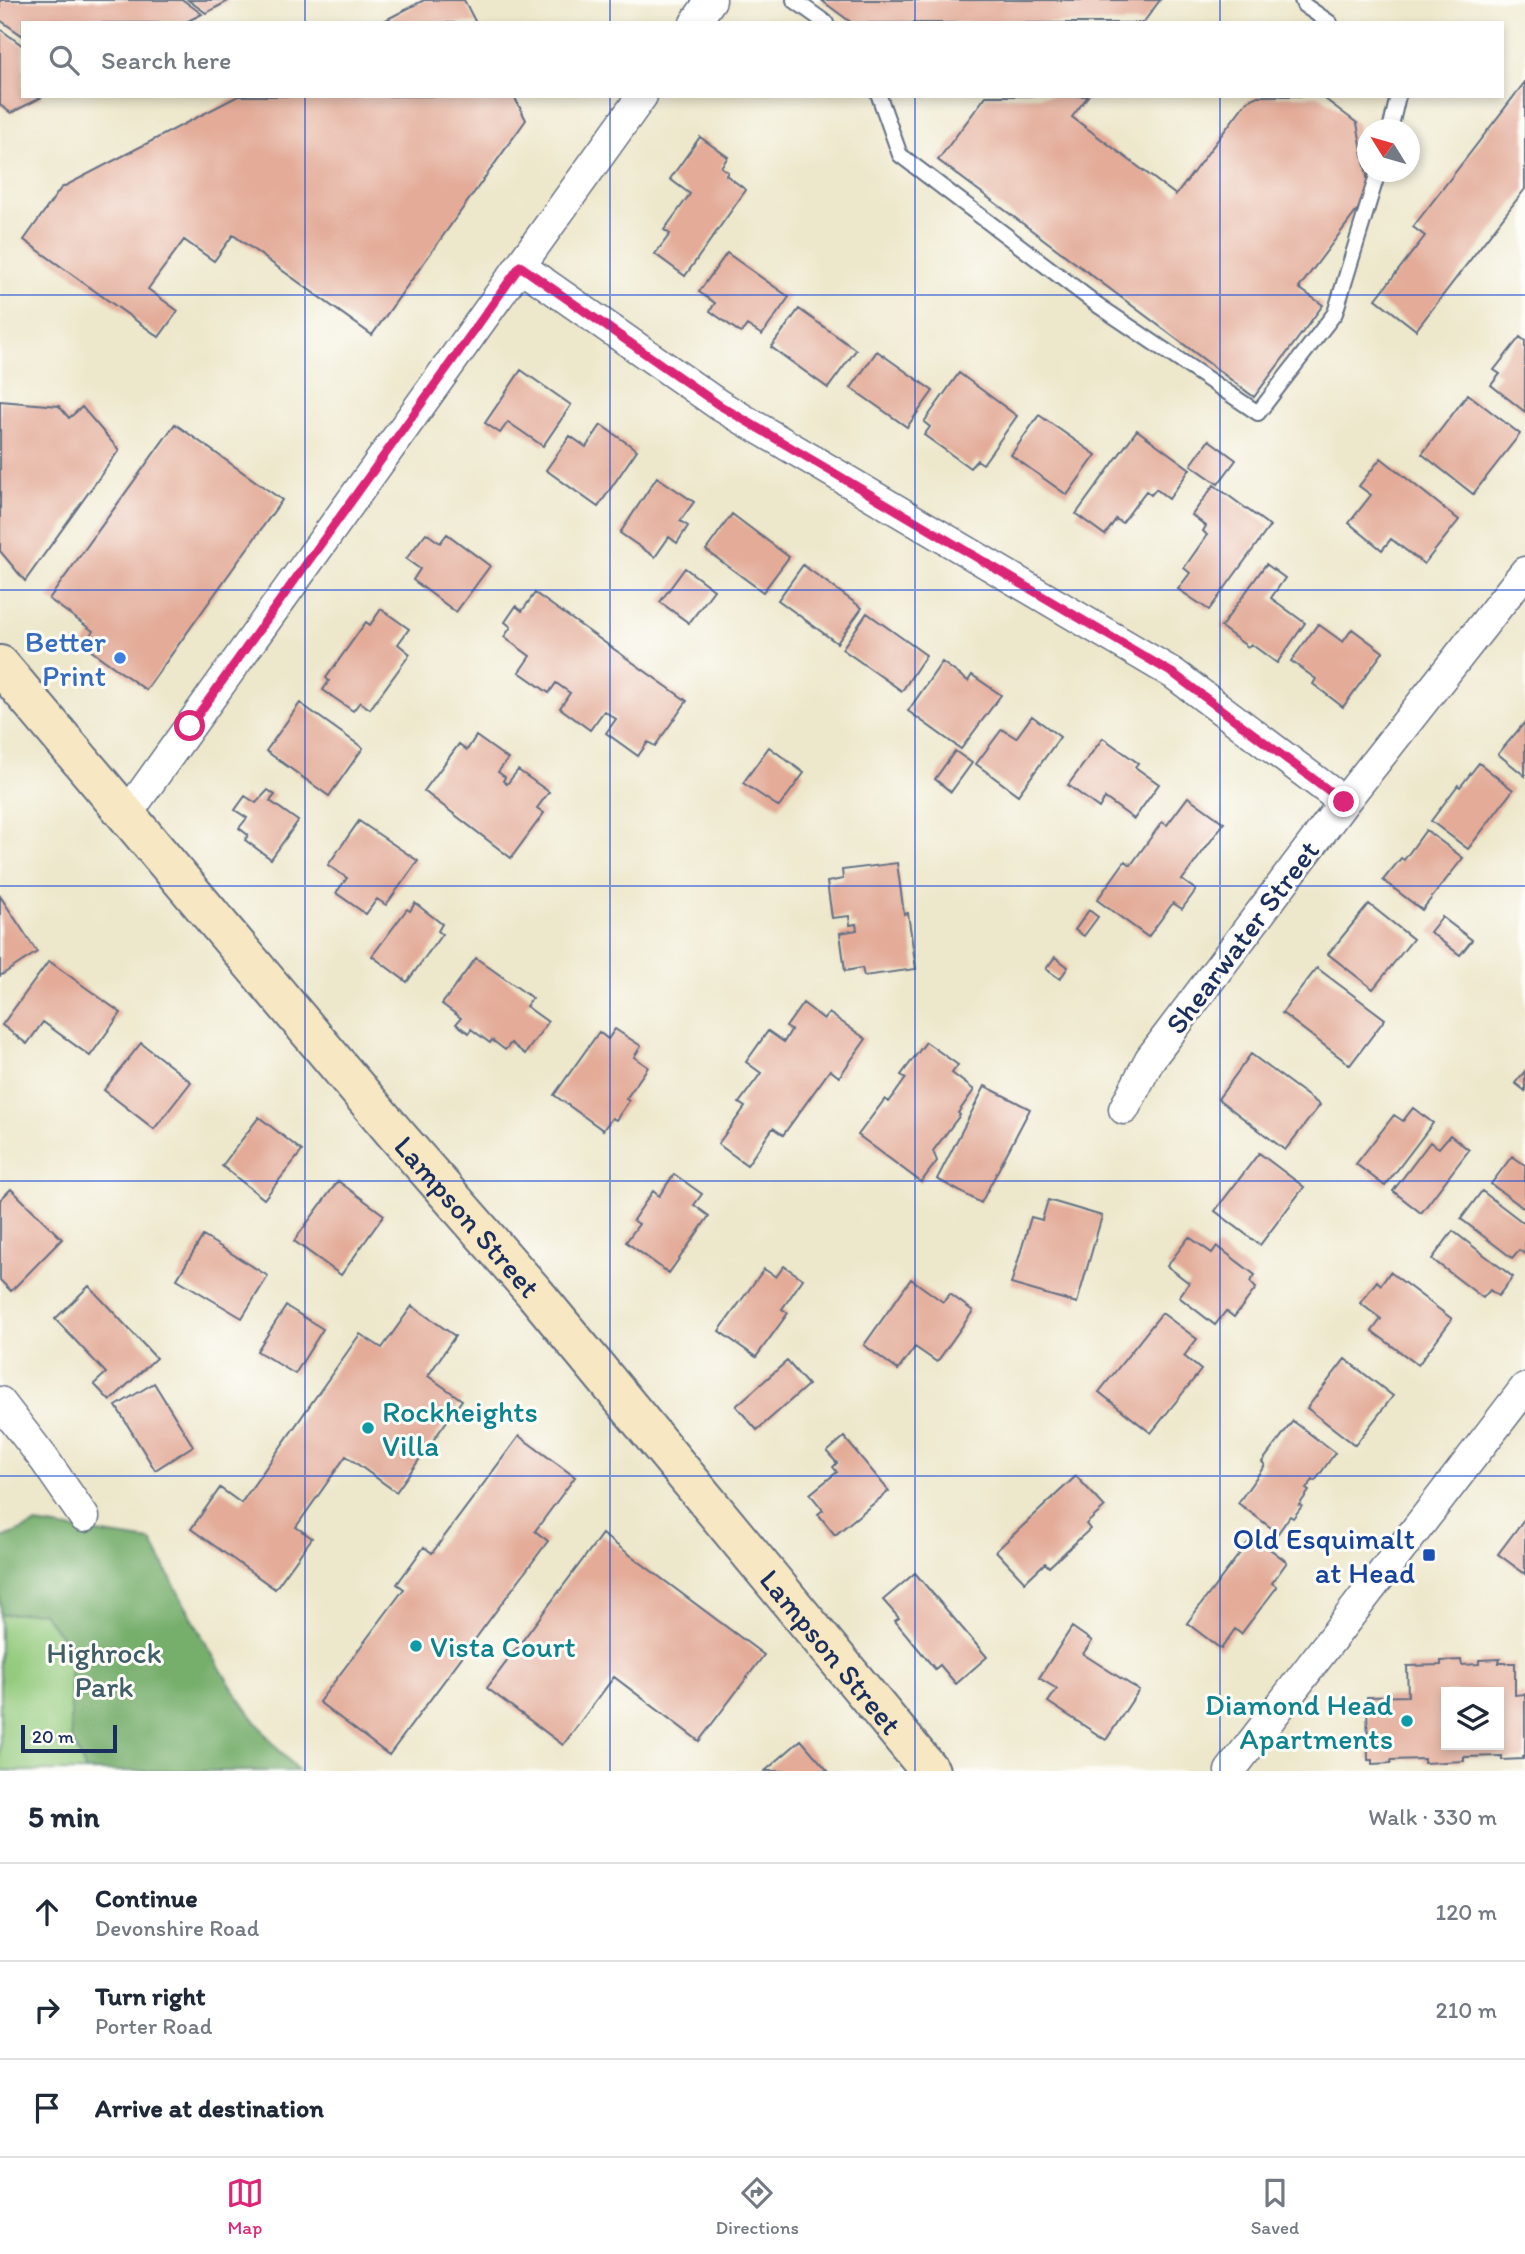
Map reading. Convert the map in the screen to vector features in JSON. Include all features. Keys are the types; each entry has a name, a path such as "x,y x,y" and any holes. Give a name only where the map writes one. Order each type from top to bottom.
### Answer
{"main road":[{"name":"Lampson Street","path":"3,673 127,814 385,1121 534,1292 930,1771"}],"street":[{"path":"696,21 711,0"},
{"path":"127,814 641,98"},
{"path":"520,266 719,405 1174,674 1344,802"},
{"name":"Shearwater Street","path":"1124,1109 1150,1059 1344,802 1525,572"},
{"path":"1230,1771 1525,1388"},
{"path":"0,1402 84,1517"}],"lane":[{"path":"794,0 823,21"},
{"path":"1302,0 1304,5 1327,21"},
{"path":"880,98 900,155 1099,306 1258,413 1335,313 1375,182"},
{"path":"1393,119 1398,98"}],"green space":[{"name":"Highrock Park","path":"36,1524 151,1541 216,1662 253,1718 298,1771 86,1771 71,1736 70,1647 42,1612 0,1615 0,1539"},
{"name":"Highrock Park","path":"0,1539 187,1607 236,1694 264,1733 298,1771 0,1771"}],"building":[{"path":"0,0 183,0 202,14 188,21 21,21 21,35 0,20"},
{"path":"188,0 230,0 206,13"},
{"path":"424,0 464,0 475,21 384,21"},
{"path":"821,0 1160,0 1144,21 849,21"},
{"path":"0,29 21,45 21,98 40,98 11,113 0,105"},
{"path":"1525,82 1525,189 1416,330 1376,299 1425,236 1413,227"},
{"path":"234,98 515,98 526,120 372,335 233,235 214,261 184,240 148,289 178,311 159,337 24,240 61,188"},
{"path":"984,98 1086,98 1072,117 1176,195 1247,101 1254,98 1324,98 1357,123 1357,182 1368,182 1370,193 1299,288 1323,305 1254,397 938,160"},
{"path":"700,137 728,157 721,167 728,172 726,175 746,190 685,276 655,254 670,234 664,230 690,194 670,179"},
{"path":"727,253 789,297 762,335 747,325 741,333 710,311 715,303 699,292"},
{"path":"799,309 856,350 828,388 771,347"},
{"path":"1520,337 1525,341 1525,412 1491,385 1500,374 1494,370"},
{"path":"877,351 933,391 907,427 851,388"},
{"path":"521,370 571,405 543,446 508,422 500,433 485,423"},
{"path":"959,373 1017,416 983,464 977,460 970,468 924,435 930,427 924,422"},
{"path":"1468,394 1520,434 1473,494 1422,454"},
{"path":"0,401 59,406 69,418 82,407 119,450 25,581 0,551"},
{"path":"1039,415 1096,455 1067,495 1011,455"},
{"path":"175,424 282,500 146,690 83,645 93,631 49,599"},
{"path":"601,425 637,450 598,507 546,470 570,436 586,447"},
{"path":"1137,430 1190,469 1169,499 1156,489 1151,495 1146,491 1122,523 1116,519 1105,535 1076,514"},
{"path":"1209,440 1236,460 1218,484 1191,465"},
{"path":"1381,458 1459,520 1424,564 1391,539 1382,550 1349,523 1371,495 1359,486"},
{"path":"657,477 694,502 680,521 688,526 677,543 669,537 655,557 620,533"},
{"path":"1214,485 1270,526 1209,610 1178,589 1190,573 1184,568 1207,535 1203,531 1206,526 1192,515"},
{"path":"732,514 789,557 763,592 706,550"},
{"path":"426,533 440,543 447,534 490,566 456,612 413,580 420,569 406,559"},
{"path":"1266,564 1285,578 1271,598 1305,623 1277,663 1251,644 1248,647 1221,627"},
{"path":"803,565 862,608 837,643 778,600"},
{"path":"685,568 714,590 689,623 660,602"},
{"path":"535,593 687,701 655,746 648,742 638,756 606,733 616,719 604,711 590,730 560,708 570,693 556,683 549,693 519,672 530,656 504,637 511,627 505,622 516,606 522,611"},
{"path":"381,609 409,629 398,644 410,654 370,709 360,702 353,711 323,690 329,681 326,678 366,622 370,625"},
{"path":"867,613 926,655 902,691 842,649"},
{"path":"1318,624 1343,642 1352,629 1383,652 1343,707 1313,684 1316,679 1291,661"},
{"path":"942,662 968,681 972,675 1001,695 961,749 908,711"},
{"path":"300,703 363,748 329,796 266,751"},
{"path":"1032,716 1060,737 1018,795 976,764 1002,729 1016,738"},
{"path":"1525,722 1525,776 1498,754"},
{"path":"476,736 508,759 498,772 505,777 503,781 507,784 518,770 549,792 537,808 544,813 511,858 424,791 459,744 467,750"},
{"path":"1103,738 1138,763 1135,767 1159,784 1134,819 1105,798 1099,808 1068,785"},
{"path":"769,747 804,773 779,807 743,783"},
{"path":"955,751 972,763 951,792 935,779"},
{"path":"1479,763 1513,790 1468,849 1431,821 1458,785 1460,787"},
{"path":"268,790 275,795 270,801 298,821 271,859 245,840 248,835 239,828 247,818 235,810 245,796 256,803"},
{"path":"1188,797 1224,823 1182,880 1196,890 1182,909 1173,903 1148,937 1097,900 1125,861 1131,865 1162,822 1167,825"},
{"path":"359,821 418,861 386,905 377,899 366,914 336,893 347,878 328,865"},
{"path":"1426,830 1463,858 1422,910 1383,880 1401,858 1404,860"},
{"path":"897,863 904,914 908,913 916,969 864,976 862,968 845,971 840,933 857,930 856,924 850,925 849,916 832,918 827,882 843,879 842,870"},
{"path":"0,896 37,952 0,976"},
{"path":"415,903 442,924 438,931 442,934 407,982 372,956 407,909 410,911"},
{"path":"1369,904 1413,939 1373,989 1328,954"},
{"path":"1089,910 1098,917 1084,936 1075,930"},
{"path":"1442,917 1472,940 1460,955 1430,932"},
{"path":"1055,957 1068,967 1060,979 1046,969"},
{"path":"476,958 532,998 526,1006 548,1022 525,1054 511,1043 505,1050 471,1029 469,1033 456,1024 461,1018 442,1004"},
{"path":"49,961 121,1013 90,1056 43,1022 27,1044 2,1025"},
{"path":"1317,968 1385,1019 1350,1065 1282,1013"},
{"path":"803,1003 824,1019 829,1013 866,1039 839,1077 830,1070 783,1135 773,1128 747,1165 718,1144 745,1107 739,1103 761,1073 746,1062 768,1031 784,1042 791,1030 786,1027"},
{"path":"615,1029 641,1046 634,1057 648,1067 626,1099 629,1101 616,1120 612,1118 603,1130 554,1095 599,1032 608,1039"},
{"path":"926,1042 958,1065 952,1073 974,1090 958,1113 960,1115 933,1151 937,1161 921,1182 858,1135 885,1099 889,1102 906,1078 901,1075"},
{"path":"141,1043 191,1082 154,1129 104,1090"},
{"path":"1251,1054 1320,1105 1285,1150 1218,1099"},
{"path":"1525,1071 1525,1091 1515,1083"},
{"path":"985,1086 1030,1109 981,1203 937,1179"},
{"path":"1413,1108 1433,1123 1385,1186 1356,1164 1394,1115 1403,1121"},
{"path":"259,1117 302,1151 264,1199 222,1166"},
{"path":"1450,1135 1469,1150 1421,1213 1393,1191 1430,1142 1439,1148"},
{"path":"1259,1153 1304,1187 1260,1245 1215,1211"},
{"path":"1512,1156 1525,1165 1525,1209 1491,1184"},
{"path":"674,1174 702,1194 694,1205 709,1216 669,1273 626,1242 639,1224 633,1220 653,1191 659,1196"},
{"path":"338,1181 384,1215 341,1275 294,1241"},
{"path":"11,1189 62,1239 11,1291 0,1280 0,1200"},
{"path":"1482,1191 1525,1224 1525,1254 1519,1250 1512,1258 1461,1219"},
{"path":"1048,1200 1102,1216 1077,1303 1011,1284 1031,1217 1042,1220"},
{"path":"1453,1231 1513,1277 1498,1296 1490,1290 1483,1298 1432,1259"},
{"path":"203,1236 268,1276 242,1318 177,1279"},
{"path":"1189,1237 1212,1253 1217,1246 1255,1275 1250,1282 1256,1288 1234,1317 1226,1311 1215,1325 1179,1297 1189,1283 1167,1266"},
{"path":"784,1266 803,1279 782,1309 788,1313 756,1357 719,1331 764,1269 776,1277"},
{"path":"1390,1272 1452,1319 1418,1365 1372,1331 1381,1319 1360,1303 1377,1281 1381,1285"},
{"path":"911,1279 943,1302 950,1294 973,1311 937,1362 915,1347 898,1370 864,1345"},
{"path":"89,1286 156,1358 110,1401 94,1384 106,1373 55,1319"},
{"path":"286,1306 323,1329 295,1374 257,1351"},
{"name":"Rockheights Villa","path":"412,1306 455,1336 428,1376 462,1400 396,1492 346,1456 296,1527 312,1538 275,1589 191,1529 220,1488 241,1503 360,1334 382,1348"},
{"path":"1162,1313 1197,1339 1184,1356 1201,1370 1151,1433 1099,1392"},
{"path":"1345,1359 1393,1396 1355,1445 1307,1408"},
{"path":"787,1361 808,1385 757,1430 736,1406"},
{"path":"154,1383 193,1446 155,1470 116,1406"},
{"path":"1293,1421 1335,1453 1306,1489 1309,1491 1299,1505 1302,1506 1293,1518 1290,1516 1278,1533 1238,1503 1265,1465 1262,1462"},
{"name":"Vista Court","path":"519,1436 575,1477 535,1531 548,1541 389,1755 319,1702 404,1589 397,1584 424,1547 432,1553"},
{"path":"844,1437 889,1491 835,1535 818,1514 823,1510 810,1494 837,1472 833,1467 837,1463 827,1452"},
{"path":"1076,1476 1105,1507 1086,1524 1090,1529 1049,1567 1045,1563 1025,1582 996,1551"},
{"path":"1525,1518 1525,1574 1498,1554"},
{"path":"602,1534 764,1655 699,1741 614,1677 563,1745 487,1688"},
{"path":"1253,1536 1287,1562 1272,1583 1277,1587 1241,1634 1235,1629 1221,1649 1187,1623"},
{"path":"915,1573 987,1657 956,1684 940,1665 935,1669 895,1621 899,1618 883,1600"},
{"path":"1072,1627 1092,1641 1083,1654 1139,1690 1106,1740 1048,1702 1057,1689 1039,1678"},
{"name":"Diamond Head Apartments","path":"1500,1659 1499,1663 1515,1663 1515,1695 1525,1694 1523,1759 1502,1760 1502,1756 1464,1757 1464,1761 1424,1763 1424,1759 1391,1760 1391,1763 1372,1764 1372,1760 1368,1760 1367,1697 1408,1696 1407,1666 1441,1665 1441,1661 1461,1660 1462,1665 1479,1664 1479,1660"},
{"path":"801,1740 828,1771 765,1771"}],"place":[{"name":"Better Print","path":"120,658"},
{"name":"Rockheights Villa","path":"368,1428"},
{"name":"Old Esquimalt at Head","path":"1429,1555"},
{"name":"Vista Court","path":"416,1646"},
{"name":"Diamond Head Apartments","path":"1407,1721"}],"route":[{"path":"190,726 520,266 719,405 1174,674 1344,802"}]}
